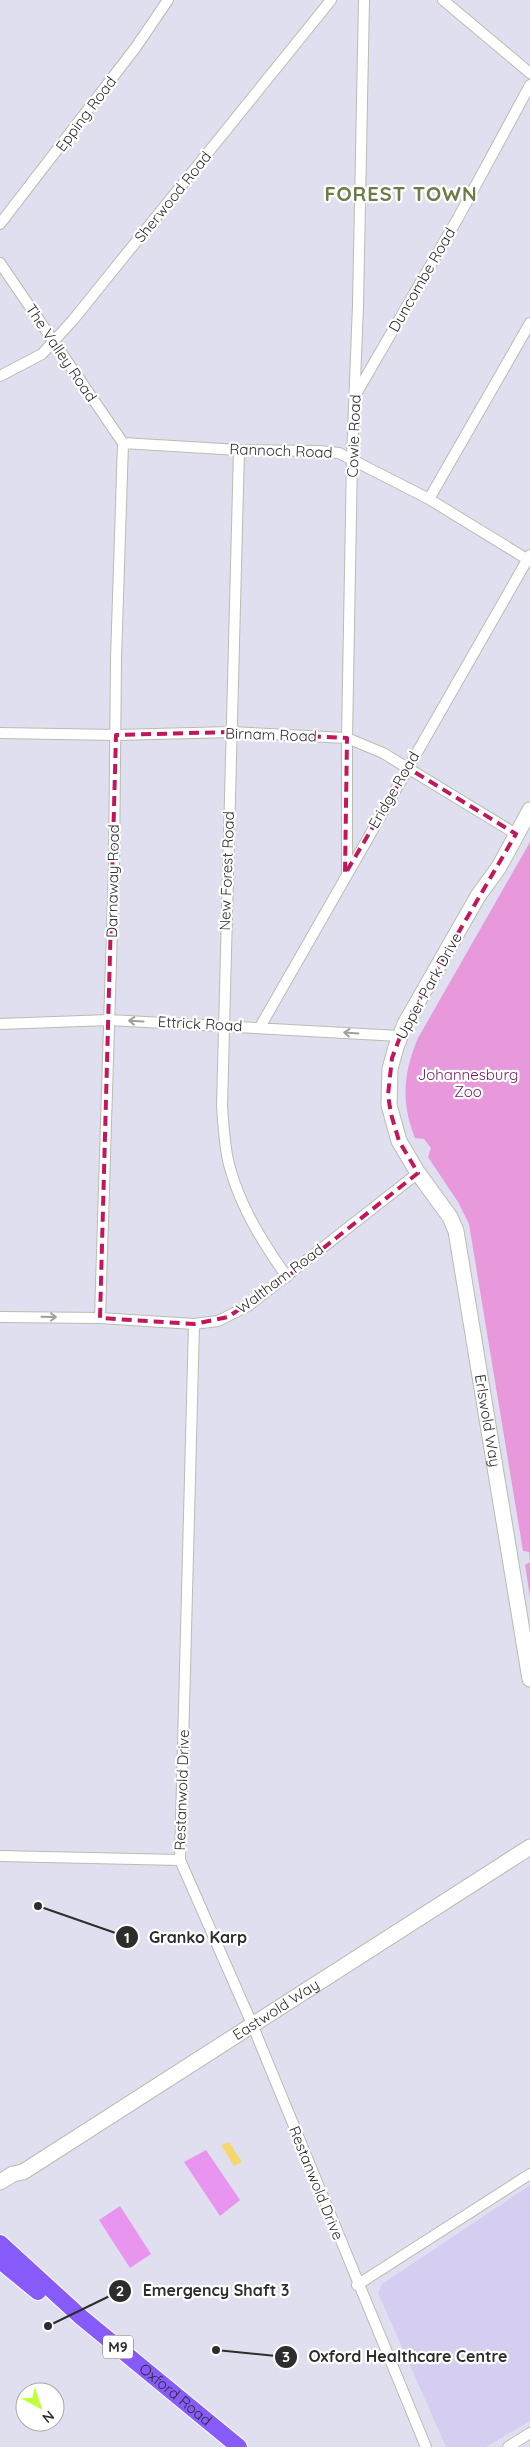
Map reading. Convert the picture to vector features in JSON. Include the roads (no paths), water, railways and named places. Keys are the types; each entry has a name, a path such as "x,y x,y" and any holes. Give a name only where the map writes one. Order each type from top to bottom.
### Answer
{"main road":[{"name":"Upper Park Drive","path":"418,1173 399,1141 389,1105 389,1079 400,1036 473,905 499,867 530,810"},
{"name":"Erlswold Way","path":"418,1173 450,1217 456,1231 530,1679"},
{"name":"Eastwold Way","path":"0,2182 13,2174 23,2172 530,1847"},
{"name":"Eastwold Way","path":"0,2192 18,2180 23,2172"},
{"name":"Oxford Road","path":"0,2243 82,2317 239,2447"},
{"name":"Oxford Road","path":"0,2261 227,2447"}],"street":[{"name":"Epping Road","path":"0,224 130,55 168,0"},
{"name":"Sherwood Road","path":"0,376 42,354 54,342 331,0"},
{"name":"Cowie Road","path":"347,871 347,738 352,458 364,0"},
{"path":"443,0 530,73"},
{"name":"Duncombe Road","path":"355,395 458,218 530,85"},
{"name":"The Valley Road","path":"0,263 123,443"},
{"path":"429,499 530,323"},
{"name":"Rannoch Road","path":"123,443 239,450 339,453 429,499 529,558"},
{"name":"Darnaway Road","path":"100,1318 123,443"},
{"name":"New Forest Road","path":"239,450 222,1107 229,1166 236,1188 254,1225 286,1277"},
{"name":"Eridge Road","path":"260,1027 347,871 529,558"},
{"name":"Birnam Road","path":"0,733 116,735 231,732 347,738 383,753 516,834"},
{"name":"Ettrick Road","path":"0,1024 109,1020 400,1036"},
{"name":"Waltham Road","path":"0,1317 100,1318 194,1324 218,1321 238,1312 286,1277 418,1173"},
{"name":"Restanwold Drive","path":"194,1324 180,1860 252,2024 358,2286 426,2447"},
{"path":"0,1856 180,1860"},
{"path":"358,2286 530,2174"},
{"path":"508,2447 530,2433"}],"place":[{"name":"Granko Karp","path":"38,1906"},
{"name":"Emergency Shaft 3","path":"48,2326"},
{"name":"Oxford Healthcare Centre","path":"216,2350"}],"district":[{"name":"FOREST TOWN","path":"401,194"}],"park label":[{"name":"Johannesburg Zoo","path":"468,1084"}]}
